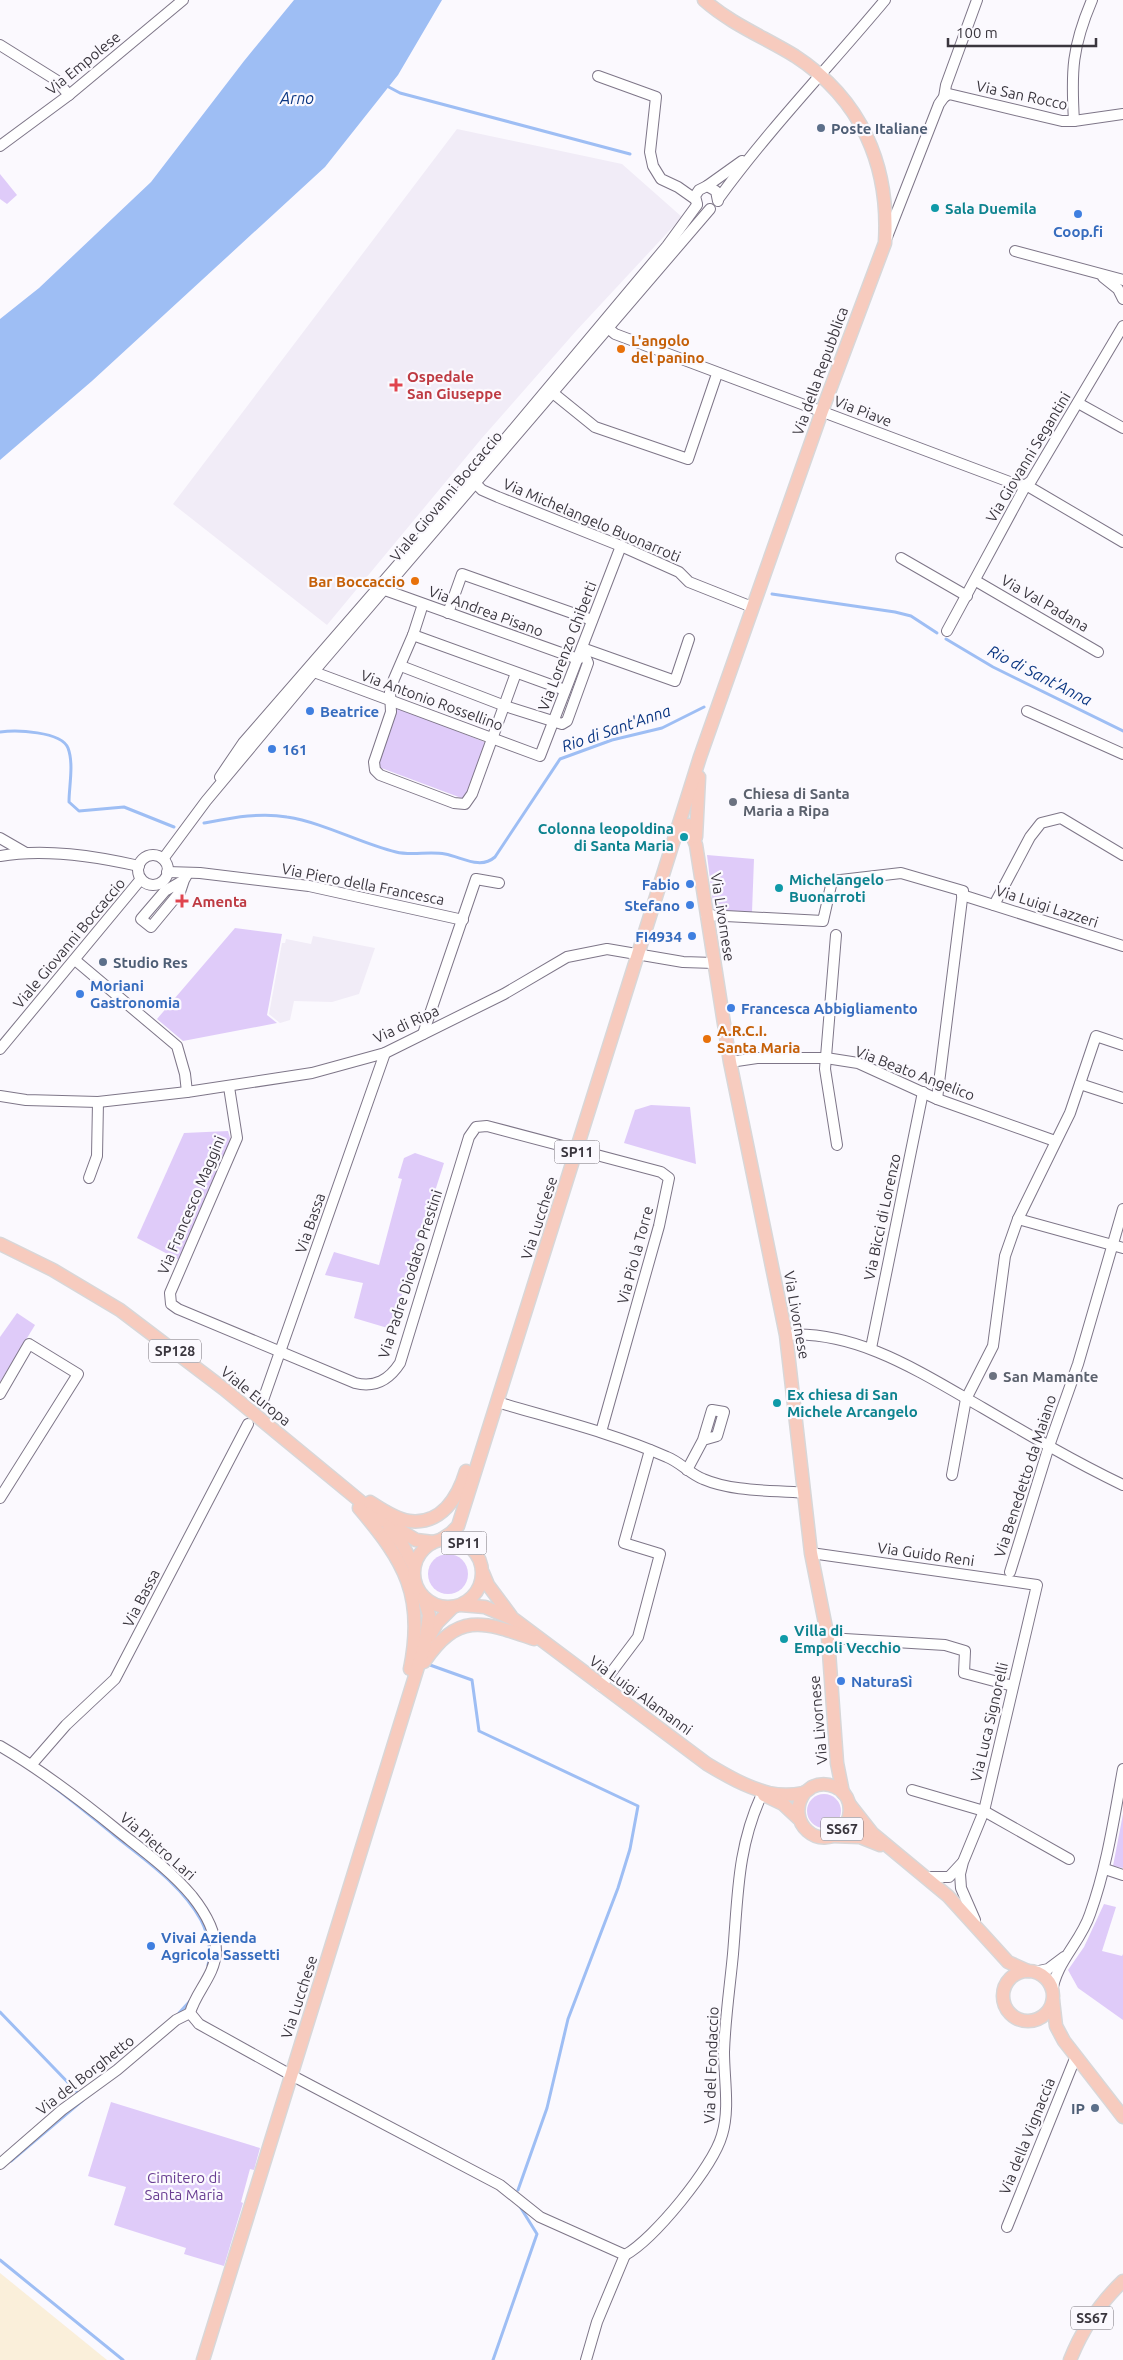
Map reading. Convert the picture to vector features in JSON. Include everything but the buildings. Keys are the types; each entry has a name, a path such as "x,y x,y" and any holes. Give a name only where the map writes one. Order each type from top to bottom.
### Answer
{"main road":[{"path":"704,0 745,29 795,56 839,92 871,143 884,186 885,243"},
{"name":"Via della Repubblica","path":"700,757 822,411 885,243"},
{"name":"Via Lucchese","path":"426,1644 429,1615 424,1598 415,1583 414,1566 421,1552 438,1540 452,1534 458,1526 700,757"},
{"name":"Via Livornese","path":"700,757 696,845 730,1062 786,1335 811,1553 828,1638 834,1734 843,1793 863,1825 889,1850 948,1896 995,1949 1014,1966 1031,1971 1046,1979 1053,1994 1056,2026 1064,2041 1123,2117"},
{"name":"Via Livornese","path":"676,837 684,826 688,825 696,845"},
{"name":"Viale Europa","path":"0,1244 69,1279 139,1323 383,1520 416,1540 438,1540"},
{"name":"SP128","path":"335,1482 387,1512 409,1521 425,1520 439,1515 448,1509 457,1496 475,1446 497,1402"},
{"name":"SP128","path":"335,1482 384,1537 398,1558 407,1579 416,1626 414,1649 398,1728"},
{"name":"Viale Europa","path":"383,1520 402,1544 414,1566"},
{"name":"SP11","path":"438,1540 461,1541 469,1546 476,1553 482,1571"},
{"name":"Via Lucchese","path":"203,2360 398,1728 426,1644 436,1623 457,1606 469,1601 479,1588 482,1571"},
{"name":"Via Luigi Alamanni","path":"482,1571 488,1585 514,1620"},
{"path":"424,1598 437,1606 457,1606"},
{"name":"Via Luigi Alamanni","path":"457,1606 485,1607 514,1620 707,1764 783,1804 798,1818"},
{"path":"410,1692 417,1674 432,1650 446,1635 461,1627 476,1624 496,1626 543,1642"},
{"name":"Via Livornese","path":"805,1792 812,1787 829,1785 843,1793"},
{"name":"Via Luigi Alamanni","path":"758,1791 770,1793 805,1792"},
{"name":"SS67","path":"798,1818 798,1804 805,1792"},
{"name":"SS67","path":"831,1836 844,1827 848,1820 850,1805"},
{"name":"Via Livornese","path":"798,1818 807,1832 815,1836 860,1837 889,1850"},
{"name":"Via Livornese","path":"995,1949 1004,1973 1004,2004 1008,2011 1013,2016 1052,2031 1064,2041"},
{"path":"1004,1990 1013,1976 1031,1971"},
{"path":"1027,2021 1042,2016 1052,2004 1053,1994"},
{"name":"SS67","path":"1070,2360 1077,2344 1097,2311 1123,2281"}],"street":[{"name":"Via Empolese","path":"0,146 69,95 183,0"},
{"name":"Viale Giovanni Boccaccio","path":"141,878 138,866 143,859 150,855 163,859 206,802 314,672 710,209 716,205 718,198 750,155 886,0"},
{"name":"Via della Repubblica","path":"885,243 939,104 944,97 946,85 977,0"},
{"path":"1074,121 1072,69 1083,22 1092,0"},
{"path":"0,45 56,80 69,95"},
{"path":"598,76 656,97 650,152 653,166 661,179 678,187 703,209 710,209"},
{"name":"Via San Rocco","path":"944,97 949,94 1041,117 1074,121 1123,114"},
{"name":"Viale Giovanni Boccaccio","path":"206,802 228,764 249,736 455,499 675,237 696,202 696,193 750,155"},
{"path":"678,187 705,187 716,191 718,198"},
{"path":"1015,251 1123,280"},
{"path":"1101,274 1118,289 1123,299"},
{"name":"Via Giovanni Segantini","path":"947,632 1026,485 1031,481 1123,326"},
{"name":"Via Piave","path":"608,328 615,334 718,374 996,476 1026,485 1123,542"},
{"path":"553,393 595,428 688,459 718,374"},
{"path":"1078,403 1123,428"},
{"name":"Via Michelangelo Buonarroti","path":"476,484 482,490 621,546 679,572 689,582 752,607"},
{"name":"Via Lorenzo Ghiberti","path":"540,756 621,546"},
{"path":"901,558 967,596"},
{"path":"448,613 462,574 592,620"},
{"name":"Via Val Padana","path":"976,581 1098,652"},
{"name":"Via Andrea Pisano","path":"385,590 578,659"},
{"path":"423,604 413,635 394,679 390,700 391,712 374,762 375,770 380,775 454,803 465,804 472,794 516,673"},
{"path":"413,635 566,690"},
{"path":"582,648 675,681 689,640"},
{"path":"401,666 505,706 562,724 567,721 588,663 582,648"},
{"name":"Via Antonio Rossellino","path":"314,672 540,756"},
{"path":"1027,711 1123,754"},
{"path":"994,905 1030,837 1041,823 1061,818 1123,855"},
{"name":"Viale Giovanni Boccaccio","path":"0,838 26,853"},
{"name":"Viale Giovanni Boccaccio","path":"0,856 26,853 98,858 138,866"},
{"path":"163,859 167,865 167,872"},
{"name":"Viale Giovanni Boccaccio","path":"141,878 154,884 163,880 167,872"},
{"name":"Via Piero della Francesca","path":"167,872 186,876 309,886 463,920"},
{"name":"Via Luigi Lazzeri","path":"706,915 823,920 832,881 902,873 994,905 1123,946"},
{"path":"186,876 180,892 151,927 141,919 165,891 186,876"},
{"name":"Viale Giovanni Boccaccio","path":"0,1048 75,960 141,878"},
{"path":"423,1034 476,878 499,883"},
{"path":"937,1099 963,893"},
{"path":"836,935 825,1070 837,1145"},
{"name":"Via di Ripa","path":"0,1096 26,1100 98,1102 187,1092 312,1074 385,1053 504,994 567,957 607,949 683,962 714,963"},
{"path":"75,960 178,1046 186,1074 187,1092"},
{"path":"952,1475 966,1399 993,1346 1005,1256 1018,1219 1070,1113 1096,1036 1123,1045"},
{"name":"Via Bassa","path":"262,1403 282,1351 385,1053"},
{"name":"Via Beato Angelico","path":"730,1062 757,1058 826,1058 858,1063 937,1099 1055,1141"},
{"path":"1080,1084 1123,1098"},
{"name":"Via Francesco Maggini","path":"171,1304 170,1293 237,1138 229,1086"},
{"name":"Via Bicci di Lorenzo","path":"871,1348 923,1092"},
{"path":"88,1178 97,1156 98,1102"},
{"name":"Via Pio la Torre","path":"476,1127 487,1126 661,1172 669,1178 659,1226 601,1432"},
{"name":"Via Padre Diodato Prestini","path":"171,1304 178,1309 366,1386 377,1384 394,1372 400,1363 468,1137 476,1127"},
{"name":"Via Benedetto da Maiano","path":"1010,1572 1049,1446 1078,1364 1123,1209"},
{"path":"1018,1219 1123,1248"},
{"path":"786,1335 804,1334 871,1348 919,1372 1049,1446 1123,1485"},
{"path":"0,1394 29,1344 78,1374 0,1498"},
{"path":"497,1402 601,1432 650,1450 670,1458 703,1479 733,1486 804,1492"},
{"name":"Via Bassa","path":"32,1764 66,1724 115,1679 248,1424"},
{"path":"687,1470 703,1440"},
{"path":"601,1686 638,1637 660,1554 624,1543 650,1450"},
{"name":"Via Guido Reni","path":"811,1553 1037,1585"},
{"name":"Via Luca Signorelli","path":"963,1862 984,1811 1037,1585"},
{"path":"828,1638 945,1645 964,1651 964,1673 1013,1686"},
{"name":"Via Pietro Lari","path":"0,1746 32,1764 93,1810 175,1878 193,1896 205,1915 215,1940 214,1965 190,2014"},
{"path":"1053,1994 1055,1979 1087,1922 1105,1869 1123,1769"},
{"path":"912,1790 984,1811 1069,1859"},
{"name":"Via del Fondaccio","path":"625,2255 655,2229 687,2192 709,2164 723,2135 726,2118 726,2024 736,1903 744,1842 758,1791"},
{"path":"926,1877 949,1877 963,1862"},
{"path":"963,1862 960,1874 961,1888 968,1908 979,1929"},
{"path":"1105,1869 1123,1875"},
{"path":"1031,1971 1048,1969 1060,1962 1072,1949"},
{"path":"190,2014 193,2019 207,2030 500,2185 540,2217 625,2255 597,2322 586,2360"},
{"name":"Via del Borghetto","path":"0,2164 62,2110 117,2070 176,2020 190,2014"},
{"name":"Via della Vignaccia","path":"1007,2227 1076,2056"}],"shaded area":[{"name":"Ospedale San Giuseppe","path":"457,129 622,164 682,217 576,331 482,438 327,625 173,504"},
{"path":"313,936 375,948 359,994 332,1002 294,1001 290,1020 280,1023 269,1014 282,943 285,943 286,939 311,944"},
{"path":"0,2273 107,2360 0,2360"}],"green space":[{"path":"0,174 17,195 7,204 0,199"},
{"path":"396,707 487,743 464,799 376,766"},
{"path":"707,855 754,859 752,912 714,912"},
{"path":"235,928 282,934 267,1015 277,1023 183,1041 157,1019"},
{"path":"651,1105 690,1107 696,1164 624,1143 635,1110"},
{"path":"228,1131 231,1141 179,1260 137,1238 184,1133"},
{"path":"415,1153 444,1163 391,1329 354,1318 363,1283 325,1275 334,1252 379,1265 402,1179 398,1178 404,1158"},
{"path":"17,1313 35,1325 0,1382 0,1337"},
{"path":"452,1554 459,1557 465,1563 468,1574 467,1582 459,1591 452,1594 444,1594 437,1591 429,1582 428,1570 431,1563 440,1555"},
{"path":"824,1794 831,1795 836,1799 840,1804 840,1818 836,1823 831,1827 824,1828 817,1827 812,1823 808,1818 807,1811 808,1804 812,1799 817,1795"},
{"path":"1123,1814 1123,1868 1113,1866"},
{"path":"1104,1904 1116,1907 1102,1951 1122,1956 1123,1954 1123,2020 1078,1988 1068,1970 1084,1947"},
{"name":"Cimitero di Santa Maria","path":"111,2102 260,2148 254,2170 250,2169 241,2202 243,2203 224,2266 184,2254 186,2248 114,2225 126,2187 88,2176"}],"water":[{"name":"Arno","path":"294,0 442,0 398,75 325,167 92,381 0,460 0,319 39,288 151,182 244,61"}],"waterway":[{"path":"385,85 400,93 630,154"},
{"name":"Rio di Sant'Anna","path":"772,594 895,612 911,616 937,633"},
{"name":"Rio di Sant'Anna","path":"946,639 993,667 1123,731"},
{"name":"Rio di Sant'Anna","path":"204,823 256,815 287,817 315,824 396,852 408,854 439,853 477,863 489,861 495,857 560,759 612,740 662,728 704,707"},
{"name":"Rio di Sant'Anna","path":"0,732 37,733 48,735 64,742 68,748 71,761 69,802 79,811 124,807 174,827"},
{"path":"430,1665 472,1680 479,1731 638,1806 630,1849 618,1888 568,2019 547,2108 518,2190"},
{"path":"51,1785 150,1864 184,1895 206,1931 209,1942 208,1965"},
{"path":"179,2013 190,2001"},
{"path":"0,2012 80,2095"},
{"path":"11,2161 83,2100"},
{"path":"493,2360 537,2234 519,2205"},
{"path":"0,2260 123,2360"}],"place":[{"name":"Poste Italiane","path":"821,128"},
{"name":"Sala Duemila","path":"935,208"},
{"name":"Coop.fi","path":"1078,214"},
{"name":"L'angolo del panino","path":"621,349"},
{"name":"Ospedale San Giuseppe","path":"396,385"},
{"name":"Bar Boccaccio","path":"415,581"},
{"name":"Beatrice","path":"310,711"},
{"name":"161","path":"272,749"},
{"name":"Chiesa di Santa Maria a Ripa","path":"733,802"},
{"name":"Colonna leopoldina di Santa Maria","path":"684,837"},
{"name":"Fabio","path":"690,884"},
{"name":"Michelangelo Buonarroti","path":"779,888"},
{"name":"Amenta","path":"182,901"},
{"name":"Stefano","path":"690,905"},
{"name":"FI4934","path":"692,936"},
{"name":"Studio Res","path":"103,962"},
{"name":"Moriani Gastronomia","path":"80,994"},
{"name":"Francesca Abbigliamento","path":"731,1008"},
{"name":"A.R.C.I. Santa Maria","path":"707,1039"},
{"name":"San Mamante","path":"993,1376"},
{"name":"Ex chiesa di San Michele Arcangelo","path":"777,1403"},
{"name":"Villa di Empoli Vecchio","path":"784,1639"},
{"name":"NaturaSì","path":"841,1681"},
{"name":"Vivai Azienda Agricola Sassetti","path":"151,1946"},
{"name":"IP","path":"1095,2108"}]}
